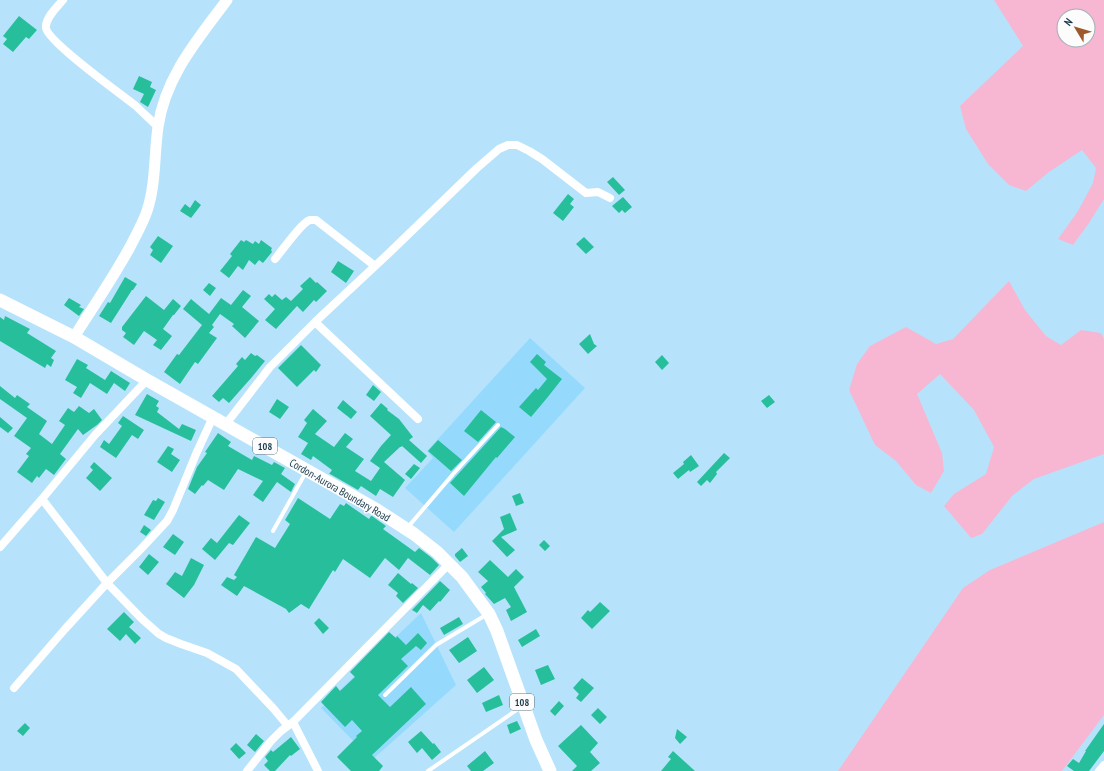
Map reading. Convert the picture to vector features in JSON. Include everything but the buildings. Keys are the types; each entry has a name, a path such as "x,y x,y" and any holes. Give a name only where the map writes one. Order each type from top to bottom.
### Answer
{"main road":[{"name":"Cordon-Aurora Boundary Road","path":"0,300 74,337 377,510 425,542 462,577 488,614 497,631 523,706 550,771"}],"street":[{"path":"63,0 48,19 46,28 49,34 78,61 136,106 158,127"},
{"path":"74,337 124,258 146,212 153,182 158,127 164,100 170,85 180,65 227,0"},
{"path":"226,424 270,367 315,322 499,148 517,145 529,151 586,193 598,192 610,198"},
{"path":"275,259 306,222 316,220 375,266"},
{"path":"315,322 418,419"},
{"path":"0,546 96,435 147,380"},
{"path":"14,688 64,629 106,583 154,536 167,521 213,417"},
{"path":"42,499 106,583 142,619 159,634 181,644 207,653 236,670 290,724 318,771"},
{"path":"247,771 271,741 290,724 449,564"},
{"path":"1100,771 1104,765"}],"lane":[{"path":"406,529 498,425"},
{"path":"272,531 307,470"},
{"path":"385,695 436,645 488,614"},
{"path":"428,771 523,706"}],"shaded area":[{"path":"994,0 1104,0 1104,199 1073,245 1058,239 1078,211 1093,183 1096,168 1082,150 1049,172 1026,191 1009,185 988,164 966,129 960,106 1023,46"},
{"path":"1009,281 1025,310 1046,336 1061,345 1081,330 1101,333 1104,339 1104,454 1034,479 1013,495 982,534 971,538 944,506 954,494 986,474 994,447 974,410 940,374 917,394 942,453 944,471 931,493 916,485 896,461 875,445 849,390 857,364 870,346 906,327 936,344 953,339"},
{"path":"530,338 585,388 454,532 405,488 433,458 427,451"},
{"path":"1104,522 1104,715 1062,771 838,771 963,588 990,570"},
{"path":"421,613 456,685 372,760 321,708"}]}
